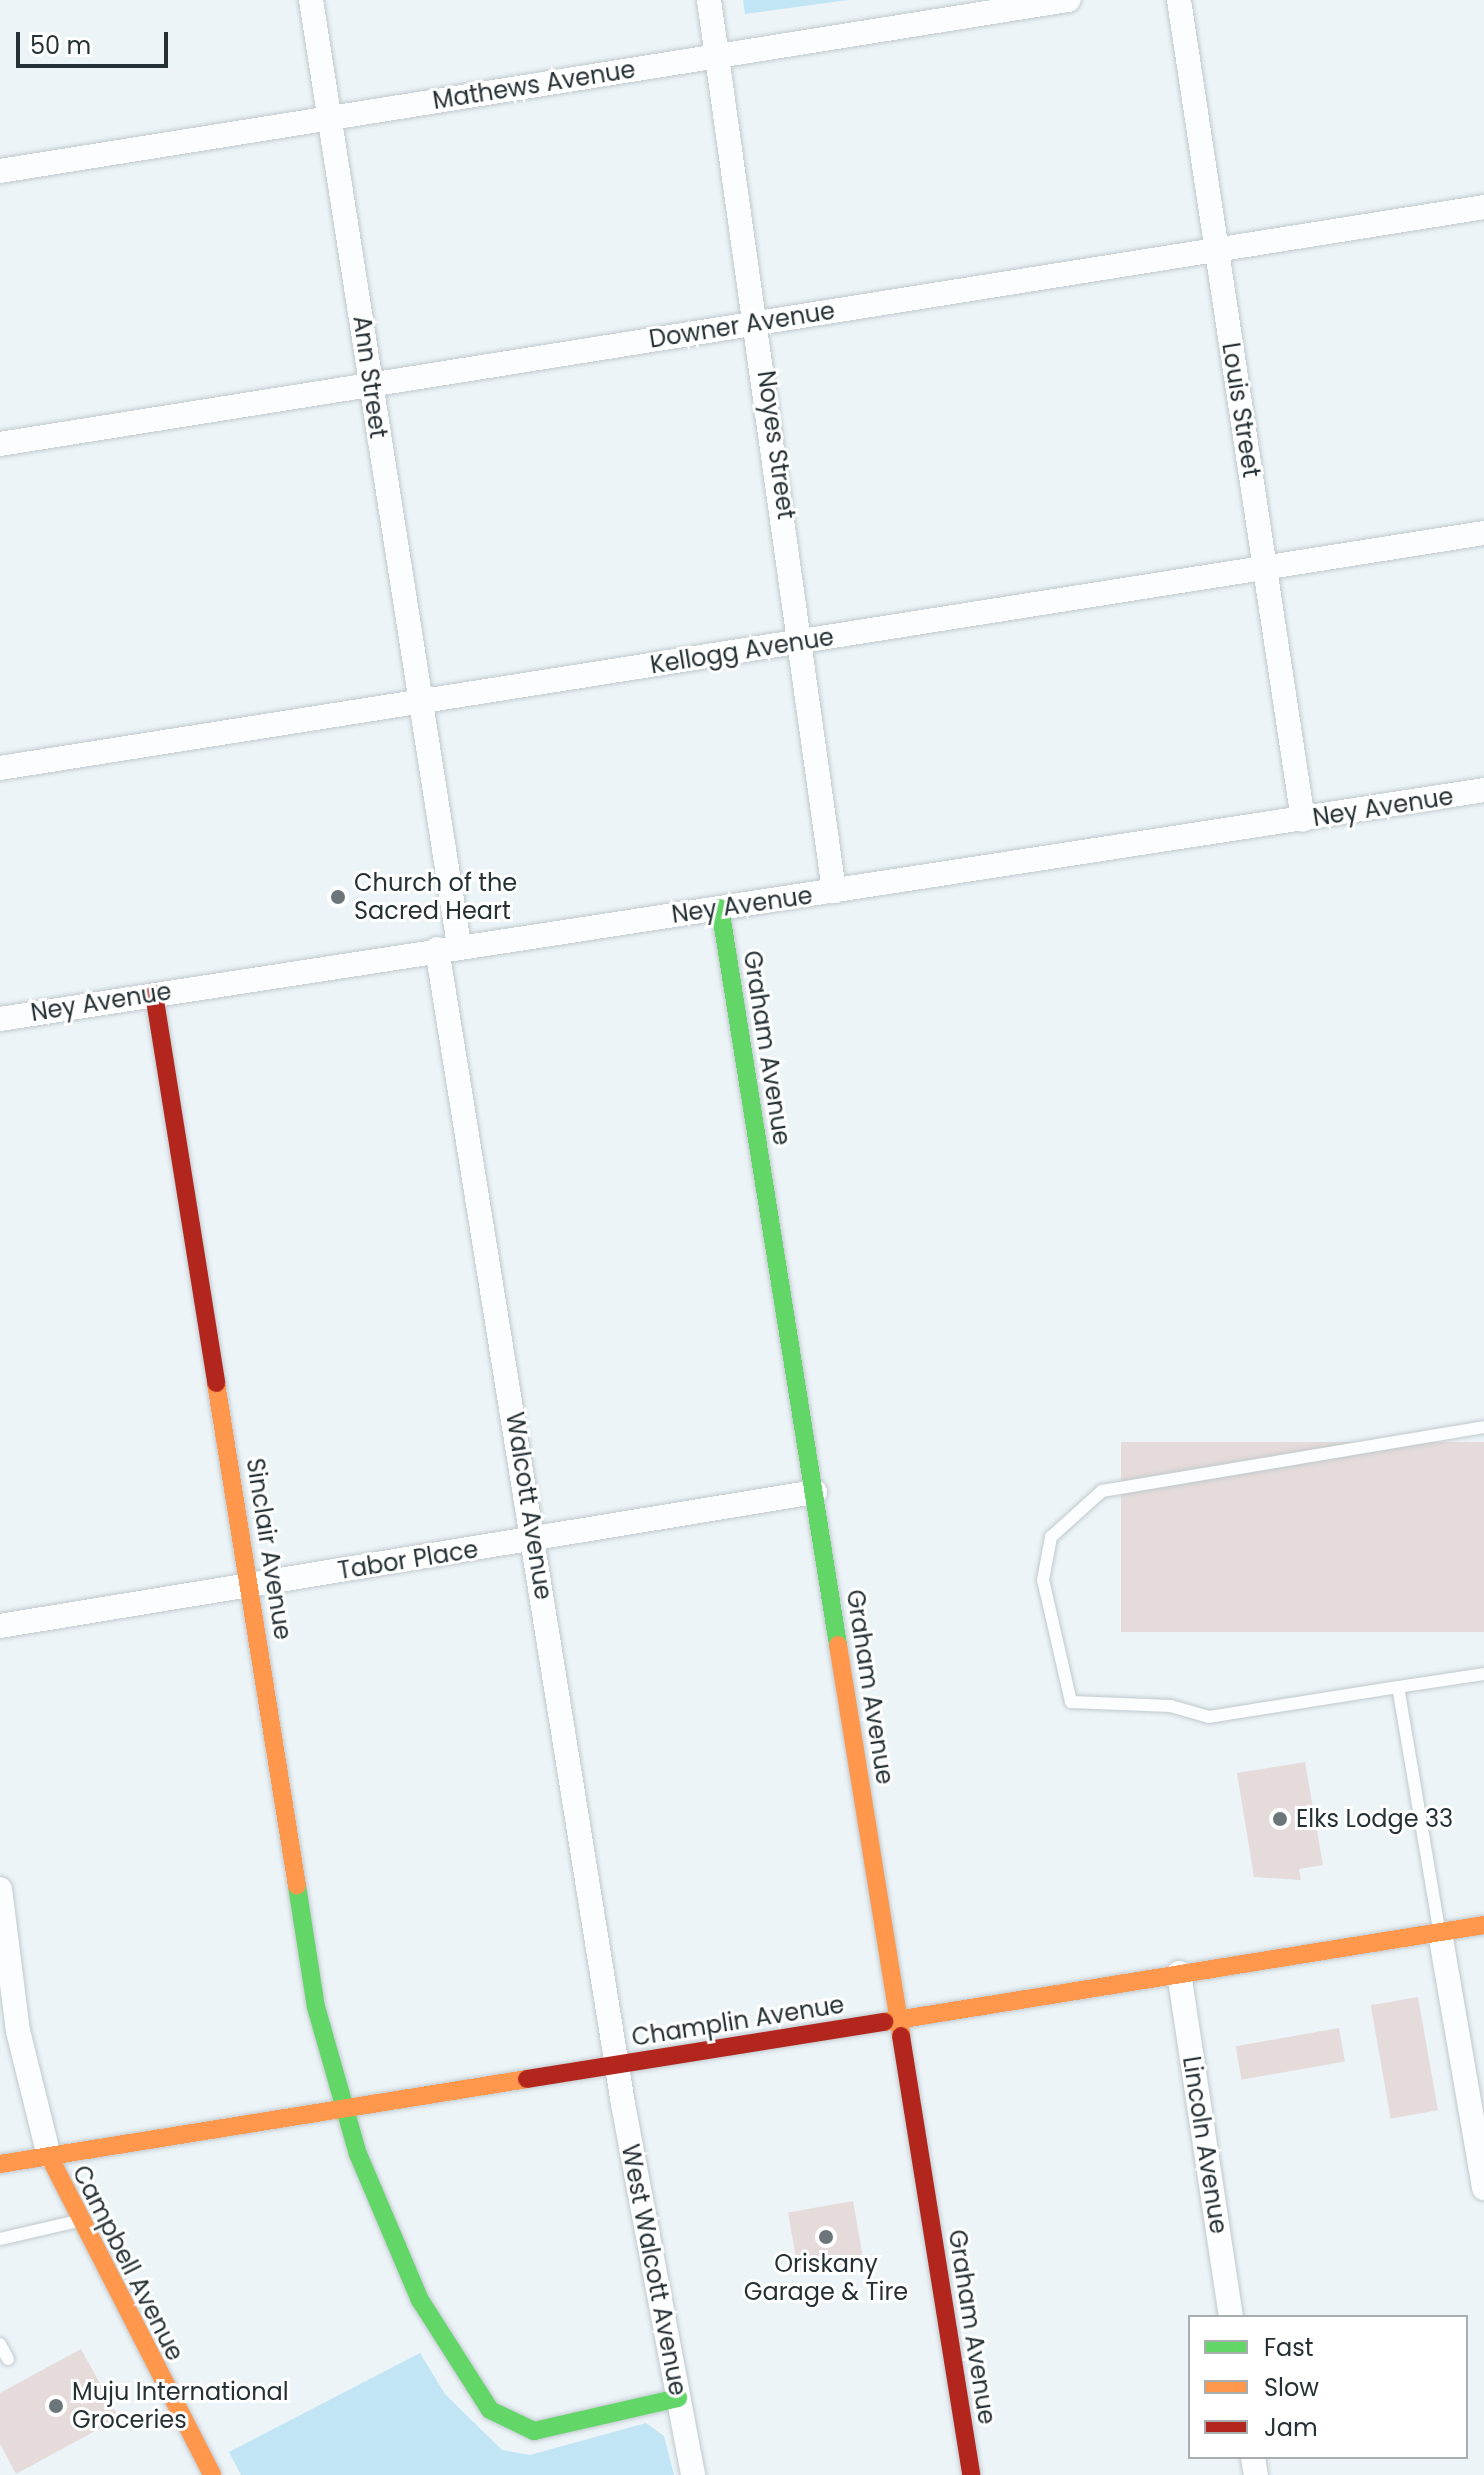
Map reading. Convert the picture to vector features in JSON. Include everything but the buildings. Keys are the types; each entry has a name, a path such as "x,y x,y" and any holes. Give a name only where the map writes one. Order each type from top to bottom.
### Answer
{"street":[{"name":"Ann Street","path":"311,0 370,386 433,754"},
{"name":"Noyes Street","path":"709,0 759,322 834,891"},
{"name":"Mathews Avenue","path":"0,171 1068,0"},
{"name":"Louis Street","path":"1179,0 1303,820"},
{"name":"Downer Avenue","path":"0,444 1484,207"},
{"name":"Kellogg Avenue","path":"0,768 1484,533"},
{"name":"Walcott Avenue","path":"433,754 448,947 535,1540 617,2064"},
{"name":"Ney Avenue","path":"0,1019 448,947 1303,820 1484,790"},
{"name":"Graham Avenue","path":"720,908 971,2475"},
{"name":"Sinclair Avenue","path":"154,994 316,2007 342,2110 420,2300 490,2410 534,2431 678,2398"},
{"name":"Tabor Place","path":"0,1626 815,1492"},
{"path":"0,1889 18,2031 49,2156"},
{"name":"Champlin Avenue","path":"0,2164 1484,1925"},
{"path":"1440,1933 1484,2188"},
{"name":"Lincoln Avenue","path":"1179,1973 1231,2315"},
{"name":"West Walcott Avenue","path":"617,2064 693,2475"},
{"name":"Campbell Avenue","path":"49,2156 78,2221 212,2475"}],"lane":[{"path":"1484,1427 1102,1491 1051,1537 1043,1580 1071,1702 1171,1706 1209,1717 1484,1674"},
{"path":"1398,1687 1440,1933"},
{"path":"0,2239 78,2221"},
{"path":"0,2344 8,2359"}],"shaded area":[{"path":"743,0 848,0 745,14"},
{"path":"420,2353 445,2394 502,2450 530,2455 646,2423 664,2436 674,2475 241,2475 229,2452"}],"traffic: fast":[{"path":"720,908 838,1645"},
{"path":"297,1886 316,2007 358,2154 420,2300 490,2410 534,2431 678,2398"}],"traffic: slow":[{"path":"216,1383 297,1886"},
{"path":"838,1645 901,2036"},
{"path":"884,2022 1484,1925"},
{"path":"0,2164 527,2079"},
{"path":"49,2156 212,2475"}],"traffic: jam":[{"path":"154,994 216,1383"},
{"path":"527,2079 884,2022"},
{"path":"901,2036 971,2475"}],"place":[{"name":"Church of the Sacred Heart","path":"338,897"},
{"name":"Elks Lodge 33","path":"1280,1819"},
{"name":"Oriskany Garage & Tire","path":"826,2237"},
{"name":"Muju International Groceries","path":"56,2406"}]}
